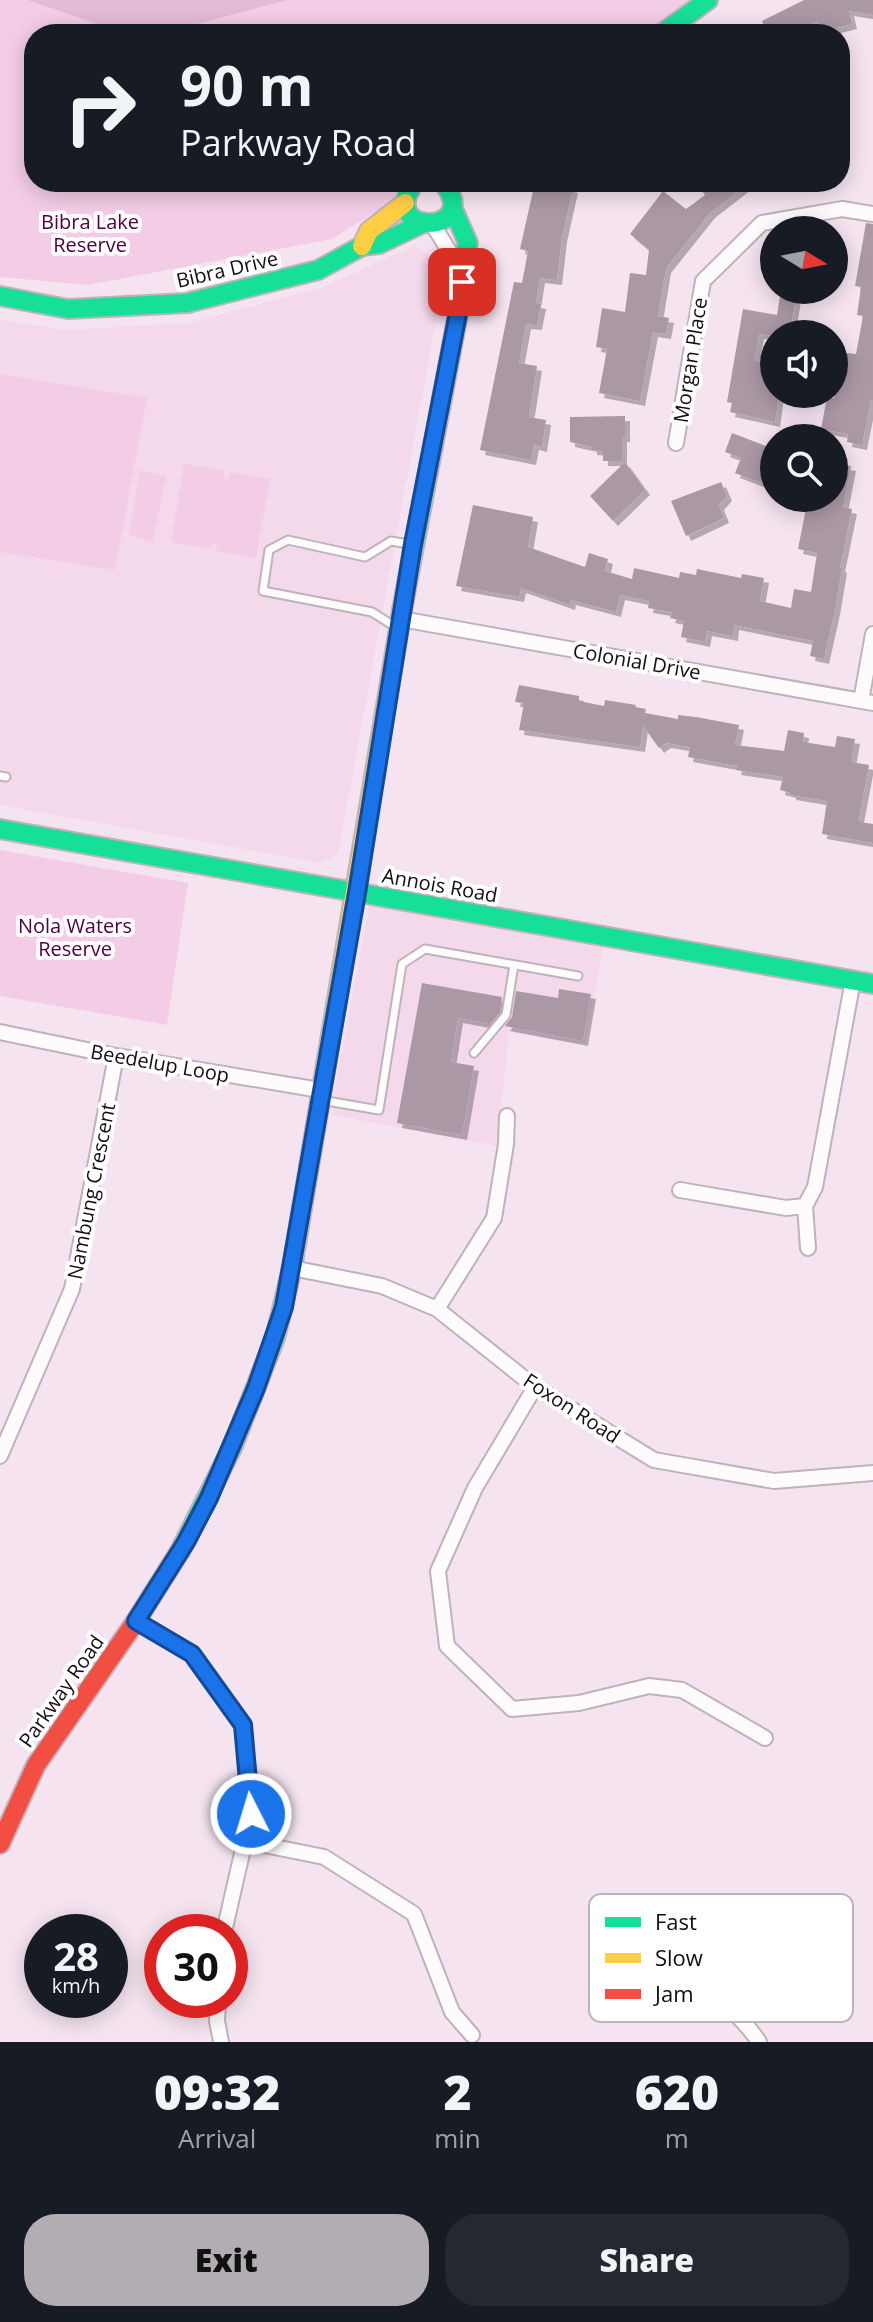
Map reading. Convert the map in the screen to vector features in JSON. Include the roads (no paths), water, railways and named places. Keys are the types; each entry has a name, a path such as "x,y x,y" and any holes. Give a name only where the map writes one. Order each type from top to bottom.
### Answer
{"street":[{"path":"675,24 708,0"},
{"path":"408,192 405,203 410,216 427,225 462,266"},
{"name":"Bibra Drive","path":"0,296 68,309 187,303 318,270 362,246 379,244 445,220 450,196"},
{"name":"Parkway Road","path":"0,1844 6,1814 36,1765 136,1621 186,1542 232,1448 275,1338 292,1268 413,544 461,298 462,266 468,243 450,196"},
{"name":"Bibra Drive","path":"362,246 369,231 405,203"},
{"name":"Morgan Place","path":"676,443 703,281 762,223 842,209 873,214"},
{"name":"Colonial Drive","path":"400,624 867,702"},
{"path":"867,702 873,634"},
{"name":"Annois Road","path":"0,829 873,984"},
{"path":"808,1248 805,1206 815,1187 853,980"},
{"name":"Beedelup Loop","path":"0,1032 320,1095"},
{"name":"Nambung Crescent","path":"0,1456 72,1289 116,1056"},
{"path":"437,1309 494,1218 506,1144 507,1116"},
{"path":"680,1190 786,1208 805,1206"},
{"name":"Foxon Road","path":"292,1268 382,1286 437,1309 535,1387 654,1460 774,1481 873,1473"},
{"path":"535,1387 475,1488 438,1571 447,1646 512,1709 579,1703 649,1686 682,1690 765,1738"},
{"path":"136,1621 192,1654 243,1725 251,1814 228,1914"},
{"path":"245,1841 324,1857 414,1914 452,2012 472,2035"},
{"path":"217,2018 221,2042"},
{"path":"743,2022 759,2042"}],"lane":[{"path":"400,624 372,612 263,591 269,550 288,540 365,557 391,541 413,544"},
{"path":"320,1095 379,1110 402,964 425,949 578,976"},
{"path":"474,1053 506,1015 514,965"}],"park label":[{"name":"Bibra Lake Reserve","path":"90,232"},
{"name":"Nola Waters Reserve","path":"75,936"}]}
